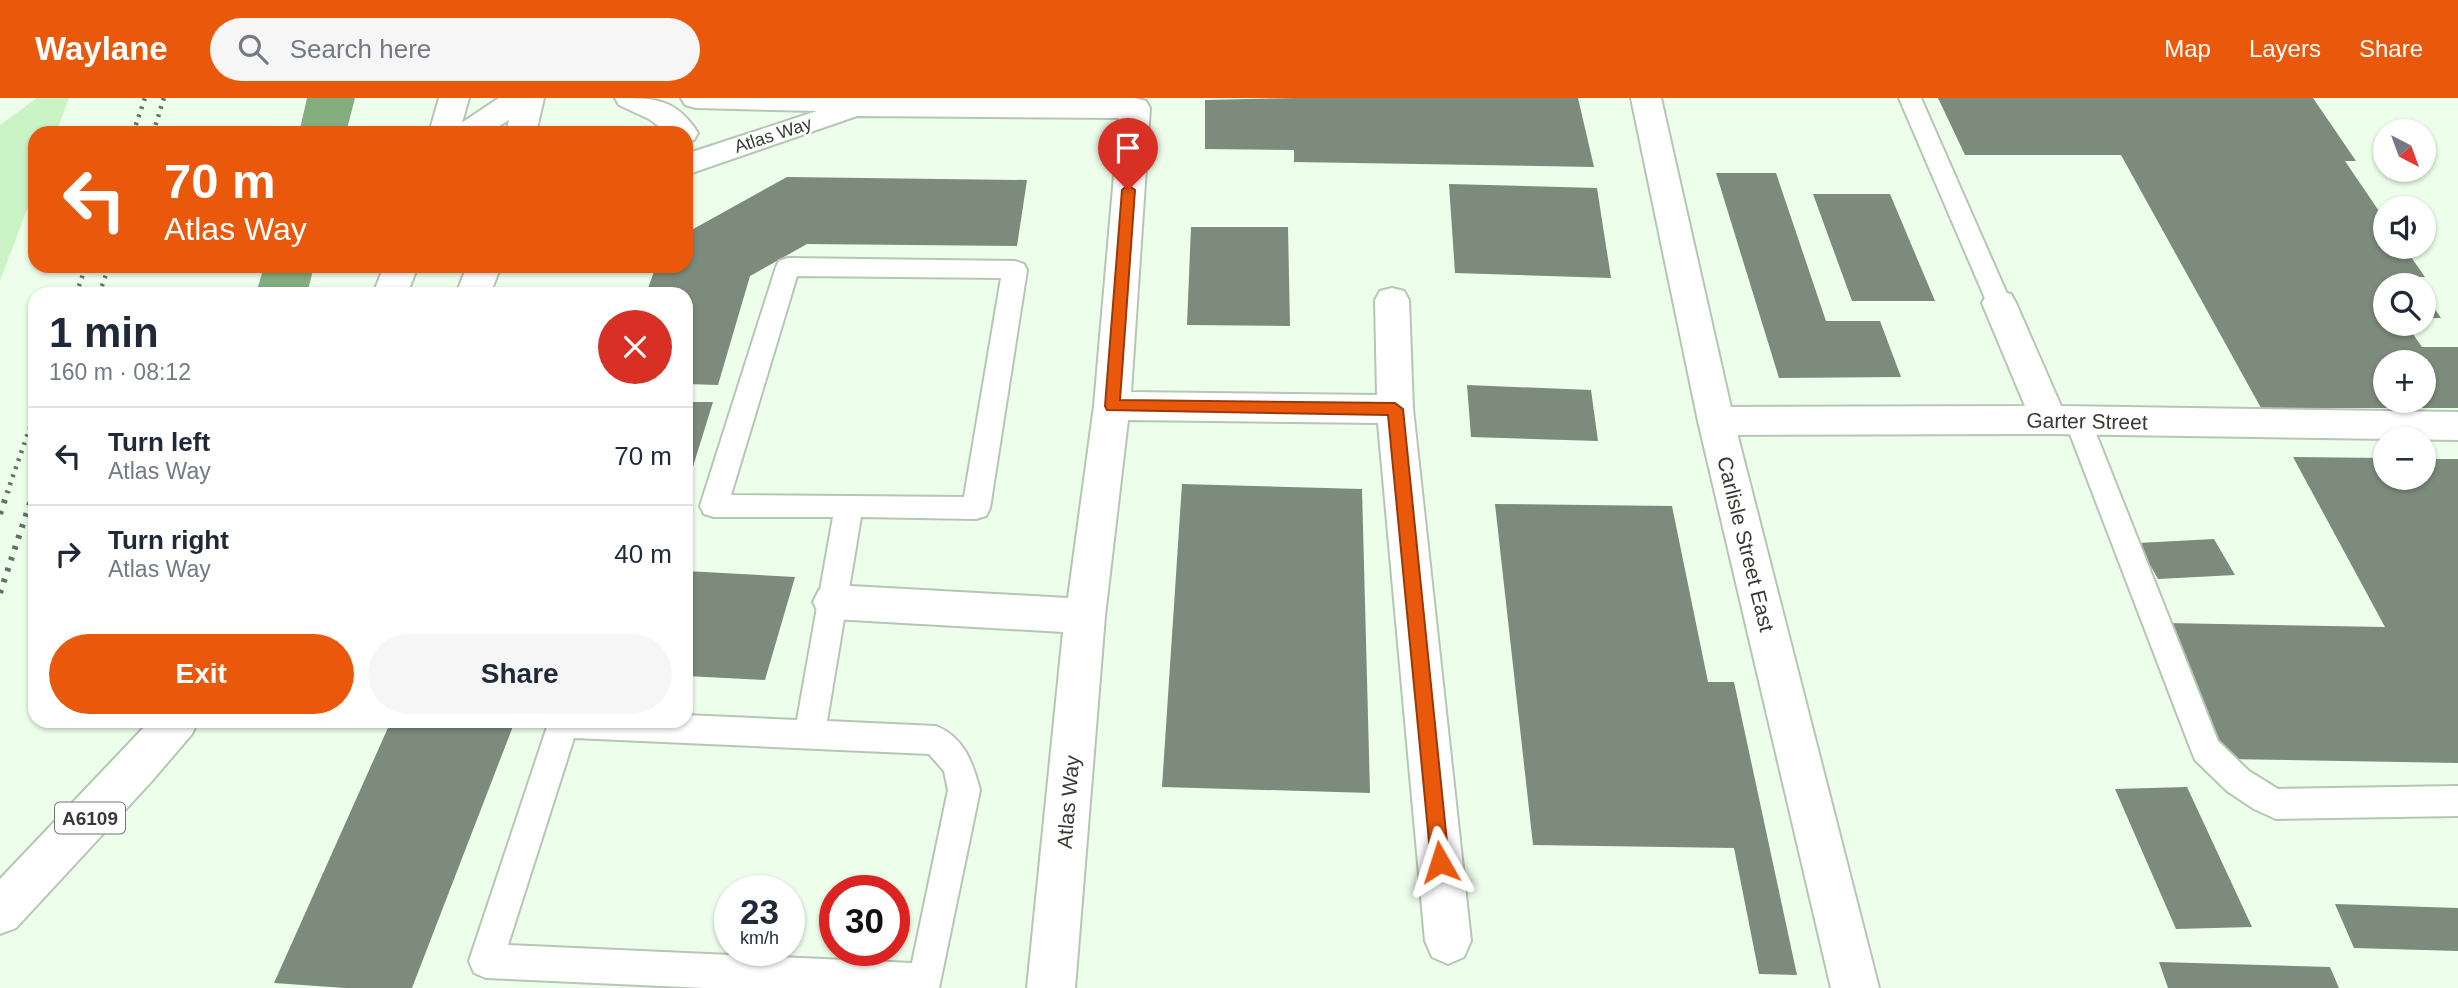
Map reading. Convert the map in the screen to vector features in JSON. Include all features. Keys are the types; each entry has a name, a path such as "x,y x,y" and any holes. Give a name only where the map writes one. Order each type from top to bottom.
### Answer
{"street":[{"path":"445,126 454,98"},
{"path":"478,126 520,98"},
{"path":"523,126 529,98"},
{"path":"630,98 656,110 680,126"},
{"name":"Atlas Way","path":"696,98 807,100 861,107 1135,103 1112,406 1085,616 1051,988"},
{"name":"Carlisle Street East","path":"1646,98 1716,421 1855,988"},
{"name":"Atlas Way","path":"693,163 861,107"},
{"path":"1392,300 1395,409 1448,941"},
{"path":"1999,303 2064,421"},
{"path":"1112,406 1395,409"},
{"name":"Garter Street","path":"1716,421 2064,421 2458,426"},
{"path":"833,602 1085,616"},
{"name":"A6109","path":"0,912 171,728"}],"lane":[{"path":"1910,98 1999,303"},
{"path":"788,267 1015,270 976,508 849,506 714,506 788,267"},
{"path":"2064,421 2206,750 2230,776 2252,794 2276,804 2458,801"},
{"path":"810,734 849,506"},
{"path":"562,728 486,961 925,981 964,790 958,764 936,740 662,728"}],"shaded area":[{"path":"37,98 69,98 59,126 28,126 28,207 0,281 0,125"},
{"path":"307,98 355,98 348,126 301,126"},
{"path":"262,273 312,273 309,287 258,287"}],"building":[{"path":"1578,98 1594,167 1294,162 1294,150 1205,149 1205,100"},
{"path":"1938,98 2313,98 2356,161 2345,161 2373,202 2373,259 2412,259 2422,273 2373,273 2373,336 2414,336 2422,347 2458,347 2458,408 2436,408 2436,350 2373,350 2373,408 2261,408 2121,155 1965,155"},
{"path":"1716,173 1776,173 1826,321 1880,321 1901,377 1779,378"},
{"path":"787,177 1027,180 1017,246 807,244 750,276 718,385 693,384 693,287 648,287 654,273 693,273 693,229"},
{"path":"1449,184 1597,188 1611,278 1455,273"},
{"path":"1813,194 1890,194 1935,301 1852,301"},
{"path":"1191,227 1288,227 1290,326 1187,325"},
{"path":"1467,385 1591,390 1598,441 1471,437"},
{"path":"693,402 713,402 693,467"},
{"path":"2293,457 2373,458 2373,490 2436,490 2436,459 2458,459 2458,763 2224,759 2166,623 2385,627"},
{"path":"1182,484 1362,489 1370,793 1162,787"},
{"path":"1495,504 1672,506 1708,682 1734,682 1797,975 1759,974 1734,848 1533,845"},
{"path":"2214,539 2235,575 2158,579 2138,543"},
{"path":"693,571 795,577 765,680 693,676"},
{"path":"388,728 512,728 412,988 345,988 274,983"},
{"path":"2187,787 2252,927 2176,929 2115,789"},
{"path":"2335,904 2458,908 2458,951 2354,948"},
{"path":"2159,962 2330,967 2339,988 2168,988"}],"railway":[{"path":"135,126 145,98"},
{"path":"155,126 164,98"},
{"path":"78,287 84,273"},
{"path":"102,287 106,273"},
{"path":"7,493 28,433"},
{"path":"0,514 8,491"},
{"path":"0,593 28,509"}],"route":[{"path":"1128,190 1112,406 1395,409 1440,862"}]}
